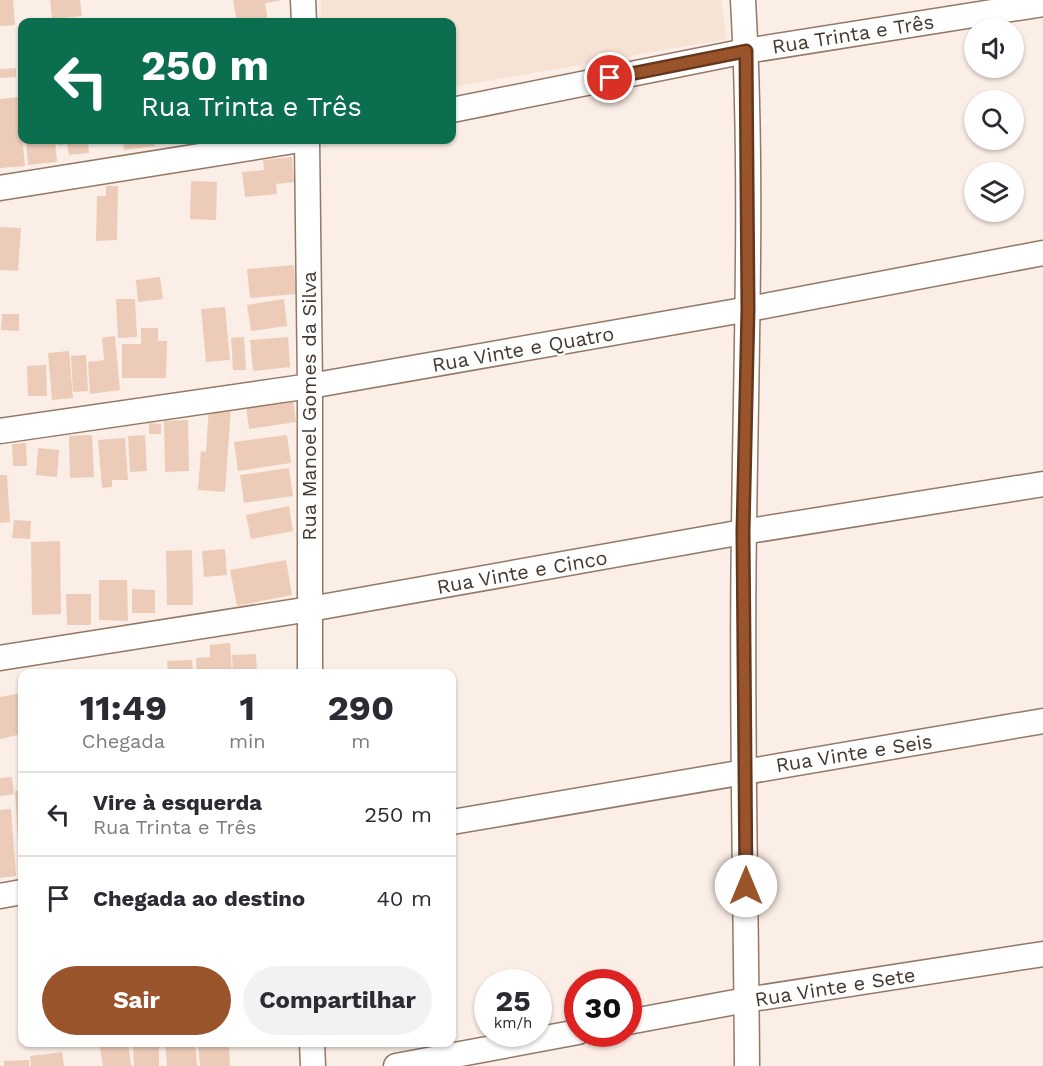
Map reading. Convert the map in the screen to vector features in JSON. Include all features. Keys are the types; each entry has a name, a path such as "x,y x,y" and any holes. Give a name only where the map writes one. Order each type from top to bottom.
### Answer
{"street":[{"path":"303,0 304,18"},
{"path":"743,0 746,51 748,309 743,532 747,1066"},
{"name":"Rua Trinta e Três","path":"456,109 746,51 1043,4"},
{"path":"0,188 275,144"},
{"name":"Rua Manoel Gomes da Silva","path":"308,144 310,669"},
{"name":"Rua Vinte e Quatro","path":"0,431 310,386 748,309 1043,253"},
{"name":"Rua Vinte e Cinco","path":"0,658 310,609 743,532 1043,484"},
{"name":"Rua Vinte e Seis","path":"456,821 1043,721"},
{"path":"0,896 18,893"},
{"name":"Rua Vinte e Sete","path":"642,1019 746,1000 1043,954"},
{"path":"396,1066 564,1035"},
{"path":"312,1047 313,1066"}],"shaded area":[{"path":"321,0 721,0 727,39 456,86 456,18 321,18"}],"building":[{"path":"0,0 13,0 15,25 0,26"},
{"path":"50,0 80,0 82,16 52,18"},
{"path":"233,0 279,0 265,3 267,18 236,18"},
{"path":"16,68 16,77 0,78 0,69"},
{"path":"18,97 18,144 23,144 25,166 0,168 0,99"},
{"path":"26,144 55,144 57,162 28,165"},
{"path":"67,144 88,144 89,153 69,155"},
{"path":"123,144 155,144 155,146 124,150"},
{"path":"292,157 294,182 276,184 277,194 245,197 242,172 264,170 263,160"},
{"path":"191,181 217,182 216,220 190,219"},
{"path":"106,186 118,186 117,240 96,241 97,196 106,196"},
{"path":"0,227 21,228 18,271 0,270"},
{"path":"294,265 296,294 250,298 247,269"},
{"path":"160,277 163,299 138,302 136,280"},
{"path":"116,299 135,299 137,337 118,338"},
{"path":"284,299 287,326 251,331 247,305"},
{"path":"225,307 230,360 206,362 201,309"},
{"path":"2,314 19,314 19,331 1,330"},
{"path":"141,328 158,328 158,341 167,341 166,378 122,378 122,344 141,344"},
{"path":"115,336 120,390 90,394 88,362 104,360 102,338"},
{"path":"244,337 246,370 233,370 231,338"},
{"path":"288,337 290,367 253,371 250,340"},
{"path":"69,351 73,398 52,400 48,353"},
{"path":"86,355 88,391 73,392 71,356"},
{"path":"46,365 47,396 28,396 27,366"},
{"path":"293,399 296,422 249,429 246,406"},
{"path":"209,406 231,407 225,492 198,490 201,451 206,452"},
{"path":"188,420 189,471 165,472 164,421"},
{"path":"149,423 161,424 161,434 149,434"},
{"path":"92,435 94,477 70,478 69,436"},
{"path":"145,435 147,471 130,472 128,436"},
{"path":"287,435 291,463 238,471 234,442"},
{"path":"125,438 128,480 112,480 112,487 102,488 98,440"},
{"path":"26,443 27,466 13,466 12,444"},
{"path":"38,448 59,450 57,477 36,475"},
{"path":"289,468 293,496 244,503 240,475"},
{"path":"0,475 7,475 10,522 0,523"},
{"path":"289,506 293,531 251,539 246,515"},
{"path":"14,520 31,521 30,539 12,538"},
{"path":"60,541 61,614 32,615 31,542"},
{"path":"225,549 227,575 204,577 202,551"},
{"path":"192,550 193,605 167,605 166,551"},
{"path":"286,560 292,595 237,606 230,570"},
{"path":"99,580 127,580 128,621 99,620"},
{"path":"132,589 155,590 155,613 132,613"},
{"path":"66,594 91,594 91,625 67,625"},
{"path":"230,643 232,669 197,669 196,658 210,657 210,645"},
{"path":"256,654 257,669 233,669 232,655"},
{"path":"192,660 193,669 168,669 167,661"},
{"path":"18,694 18,735 0,739 0,697"},
{"path":"12,777 14,794 0,796 0,778"},
{"path":"15,791 18,791 18,840"},
{"path":"11,809 16,876 0,878 0,810"},
{"path":"100,1047 129,1047 131,1066 103,1066"},
{"path":"133,1047 159,1047 159,1066 134,1066"},
{"path":"165,1047 195,1047 197,1066 167,1066"},
{"path":"198,1047 229,1047 230,1066 200,1066"},
{"path":"62,1052 64,1066 31,1066 30,1056"},
{"path":"29,1060 29,1066 4,1066 4,1061"}],"route":[{"path":"610,78 746,51 748,309 743,532 746,886"}]}
